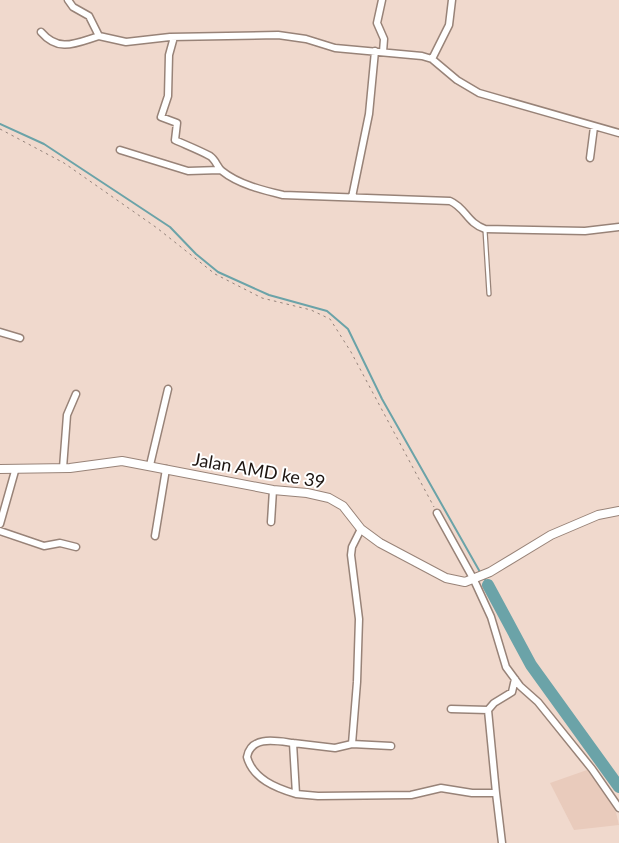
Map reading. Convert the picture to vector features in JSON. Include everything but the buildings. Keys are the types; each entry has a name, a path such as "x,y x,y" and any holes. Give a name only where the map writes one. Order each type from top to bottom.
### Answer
{"street":[{"path":"68,0 73,7 90,16 99,36"},
{"path":"352,197 369,114 379,51 384,39 377,23 382,0"},
{"path":"432,59 449,25 452,0"},
{"path":"41,32 50,42 58,45 99,36 126,42 174,37 278,35 306,39 335,48 411,54 432,59 457,80 479,93 619,133"},
{"path":"174,37 169,55 168,96 160,117 177,123 175,140 211,157 217,162 220,170"},
{"path":"590,158 594,127"},
{"path":"120,150 188,171 220,170 239,181 282,195 450,201 457,204 475,225 485,229 585,231 619,228"},
{"path":"0,332 20,338"},
{"path":"150,465 168,390"},
{"path":"63,468 67,415 76,394"},
{"name":"Jalan AMD ke 39","path":"0,469 15,471 63,468 115,461 150,465 273,490 307,493 335,500 361,529 380,543 446,578 465,582 490,572 551,535 598,515 619,511"},
{"path":"155,536 166,468"},
{"path":"0,524 15,471"},
{"path":"271,522 273,490"},
{"path":"437,513 474,580 496,630 504,662 514,680 538,702 607,789 619,808"},
{"path":"352,744 358,682 359,619 352,550 361,529"},
{"path":"0,530 44,546 60,543 76,547"},
{"path":"502,843 488,710 494,703 512,692 514,680"},
{"path":"451,709 488,710"},
{"path":"391,746 352,744 335,748 293,743 257,742 251,746 247,757 252,769 261,778 282,790 296,794 318,796 411,795 441,788 472,793 496,793"},
{"path":"293,743 296,794"}],"lane":[{"path":"485,229 489,294"}],"path":[{"path":"0,129 64,163 157,228 215,274 262,298 311,310 330,319 352,352 437,513"}],"shaded area":[{"path":"587,770 614,804 619,825 574,830 550,783"}],"waterway":[{"path":"0,124 44,144 170,227 196,254 218,272 269,295 327,311 348,329 382,399 480,572"},
{"path":"483,576 488,585"},
{"path":"488,585 531,665 619,787"}]}
